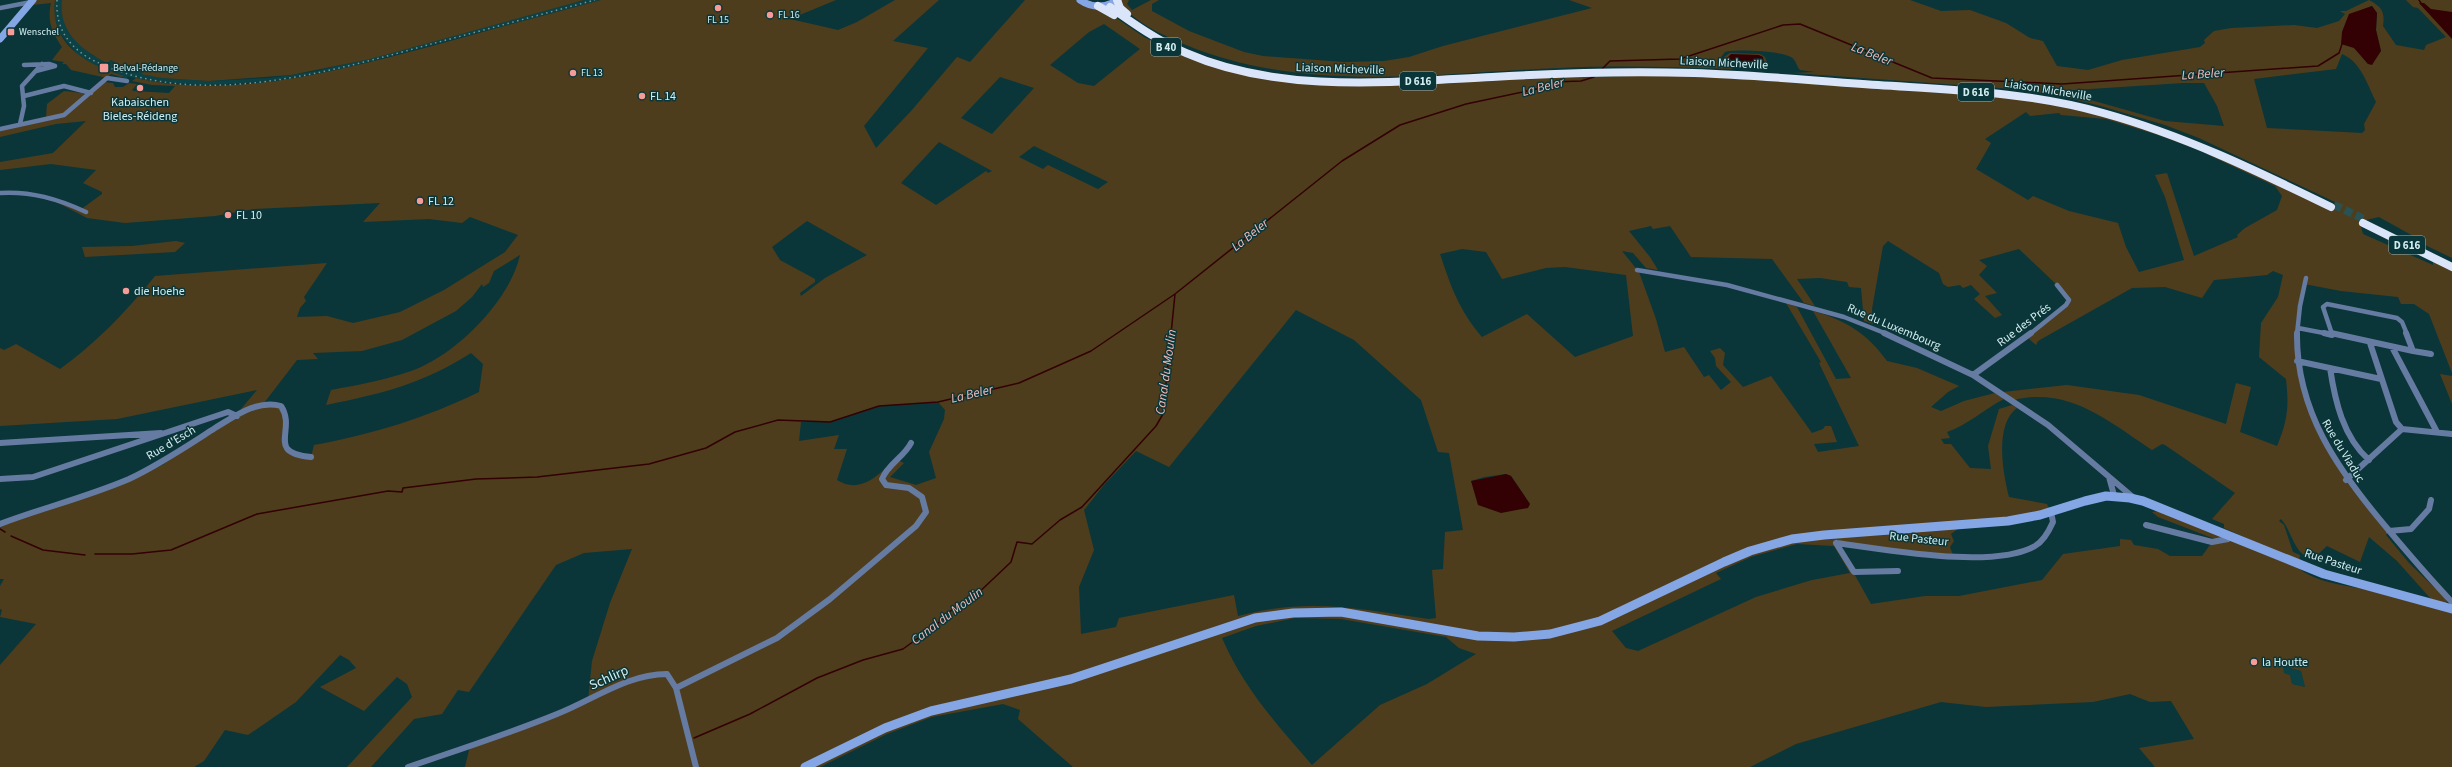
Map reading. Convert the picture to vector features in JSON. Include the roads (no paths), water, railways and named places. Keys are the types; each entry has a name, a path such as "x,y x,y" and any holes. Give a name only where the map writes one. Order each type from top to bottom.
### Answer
{"highway":[{"name":"Liaison Micheville","path":"1115,3 1134,26 1168,45 1192,55 1242,69 1293,80 1359,84 1600,70 1730,75 1988,93 2056,101 2097,110 2162,130 2223,155 2333,206"},
{"name":"B 40","path":"1098,6 1164,47 1204,62 1242,69"},
{"name":"D 616","path":"2452,263 2364,222 2452,267"}],"main road":[{"path":"1080,0 1088,4 1098,6 1115,3"},
{"path":"0,39 32,1"},
{"name":"Rue Pasteur","path":"805,767 885,728 931,711 1071,679 1255,618 1293,613 1341,612 1478,636 1500,637 1547,635 1574,629 1606,619 1730,560 1777,543 1828,534 1908,530 2008,521 2051,512 2088,498 2114,495 2135,498 2324,574 2452,609"}],"street":[{"path":"1,6 32,1"},
{"path":"24,65 42,64 55,66 36,72"},
{"path":"20,124 24,110 24,84 42,64"},
{"path":"0,129 64,115 107,78 127,81"},
{"path":"24,96 64,86 91,93"},
{"path":"0,192 45,196 66,202 86,212"},
{"name":"Rue du Luxembourg","path":"1637,270 1727,285 1844,317 1901,340 1973,375 2048,425 2135,498"},
{"name":"Rue du Viaduc","path":"2306,278 2300,299 2297,361 2304,396 2312,421 2346,480 2415,564 2452,602"},
{"name":"Rue des Prés","path":"1973,375 2027,337 2066,305 2069,300 2057,285"},
{"path":"2332,335 2323,308 2327,304 2397,318 2402,322 2413,351"},
{"path":"2298,328 2431,354"},
{"path":"2370,343 2396,422 2402,429 2452,434"},
{"path":"2392,347 2413,390 2437,432"},
{"path":"2297,361 2381,379"},
{"path":"2330,368 2332,388 2341,415 2357,450 2369,460"},
{"name":"Rue d'Esch","path":"0,524 108,487 160,464 236,416 264,403 278,404 284,408 286,414 284,448 292,456 311,457"},
{"path":"0,479 33,477 228,412 236,416"},
{"path":"2346,480 2402,429"},
{"path":"0,443 169,432"},
{"path":"676,688 777,638 830,599 916,526 926,512 926,504 922,497 909,488 886,485 882,479 886,472 909,450 911,443"},
{"path":"2109,477 2114,495"},
{"path":"2389,531 2411,529 2429,509 2431,500"},
{"name":"Rue Pasteur","path":"1898,571 1854,572 1836,543 1953,555 1995,555 2016,553 2034,547 2045,538 2053,522 2051,512"},
{"path":"2146,525 2212,542 2221,542 2228,539 2230,536"},
{"name":"Schlirp","path":"408,767 559,713 645,676 656,673 667,674 676,688 696,767"}],"waterway":[{"name":"La Beler","path":"1601,70 1610,61 1680,59 1783,25 1800,24 1932,78 2062,84 2318,66 2339,53 2342,44"},
{"name":"La Beler","path":"1175,294 1342,161 1400,125 1466,104 1541,88 1553,82 1581,81 1594,77"},
{"path":"95,554 132,554 171,550 257,514 388,491 402,492 403,488 476,479 537,477 649,464 706,448 735,432 778,420 830,422 879,406 938,402 1019,383 1091,351 1175,294"},
{"name":"Canal du Moulin","path":"694,738 750,714 817,678 863,660 903,649 936,625 956,606 974,597 1011,562 1017,542 1032,544 1060,520 1082,507 1156,426 1163,414 1175,294"},
{"path":"0,529 5,532"},
{"path":"11,536 43,550 85,555"}],"tunnel":[{"path":"2334,205 2366,220"}],"railway":[{"path":"57,0 59,22 68,40 74,47 91,59 101,64 140,77 182,84 224,85 268,81 354,65 595,0"}],"place":[{"name":"FL 15","path":"718,8"},
{"name":"FL 16","path":"770,15"},
{"name":"Wenschel","path":"11,32"},
{"name":"Belval-Rédange","path":"104,68"},
{"name":"FL 13","path":"573,73"},
{"name":"Kabaischen Bieles-Réideng","path":"140,88"},
{"name":"FL 14","path":"642,96"},
{"name":"FL 12","path":"420,201"},
{"name":"FL 10","path":"228,215"},
{"name":"die Hoehe","path":"126,291"},
{"name":"la Houtte","path":"2254,662"}]}
